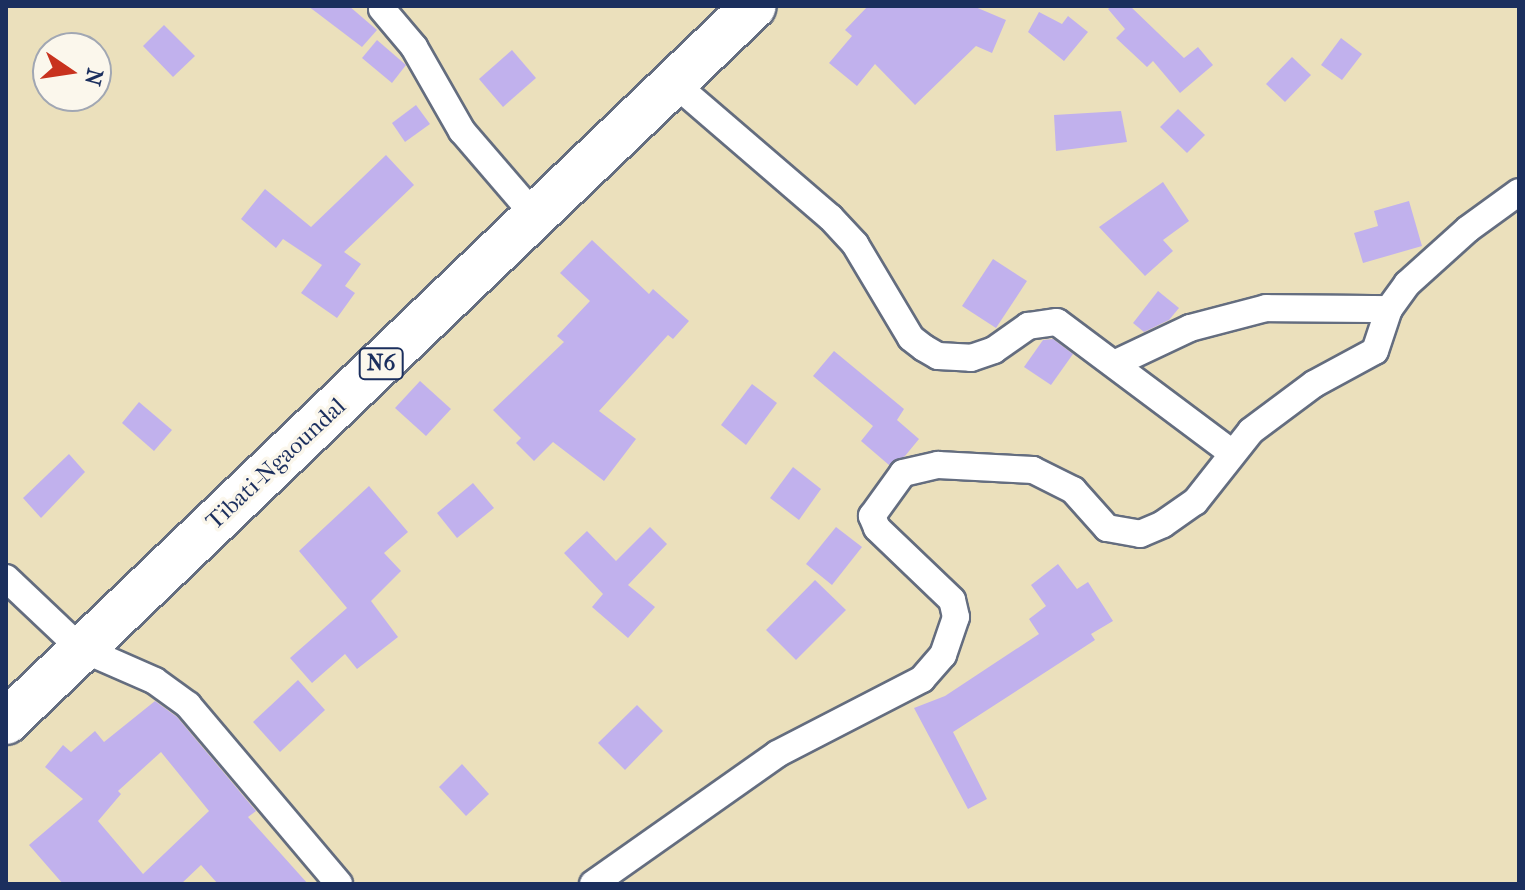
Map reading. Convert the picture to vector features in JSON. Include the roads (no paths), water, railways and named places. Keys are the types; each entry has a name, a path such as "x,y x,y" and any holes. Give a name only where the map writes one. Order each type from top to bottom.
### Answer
{"highway":[{"name":"Tibati-Ngaoundal","path":"6,722 754,6"}],"street":[{"path":"380,7 414,47 462,131 535,216"},
{"path":"674,83 830,217 855,244 911,338 924,348 938,356 971,358 994,350 1028,326 1057,322 1116,363 1163,405 1207,430 1231,452"},
{"path":"593,884 777,754 922,679 943,655 956,617 952,600 877,528 872,516 903,473 938,465 1033,470 1073,490 1107,528 1140,534 1195,502 1231,452 1314,384 1375,351 1389,309 1440,253 1519,192"},
{"path":"1116,363 1190,328 1266,308 1389,309"},
{"path":"6,578 80,648 155,681 188,705 339,884"}]}
